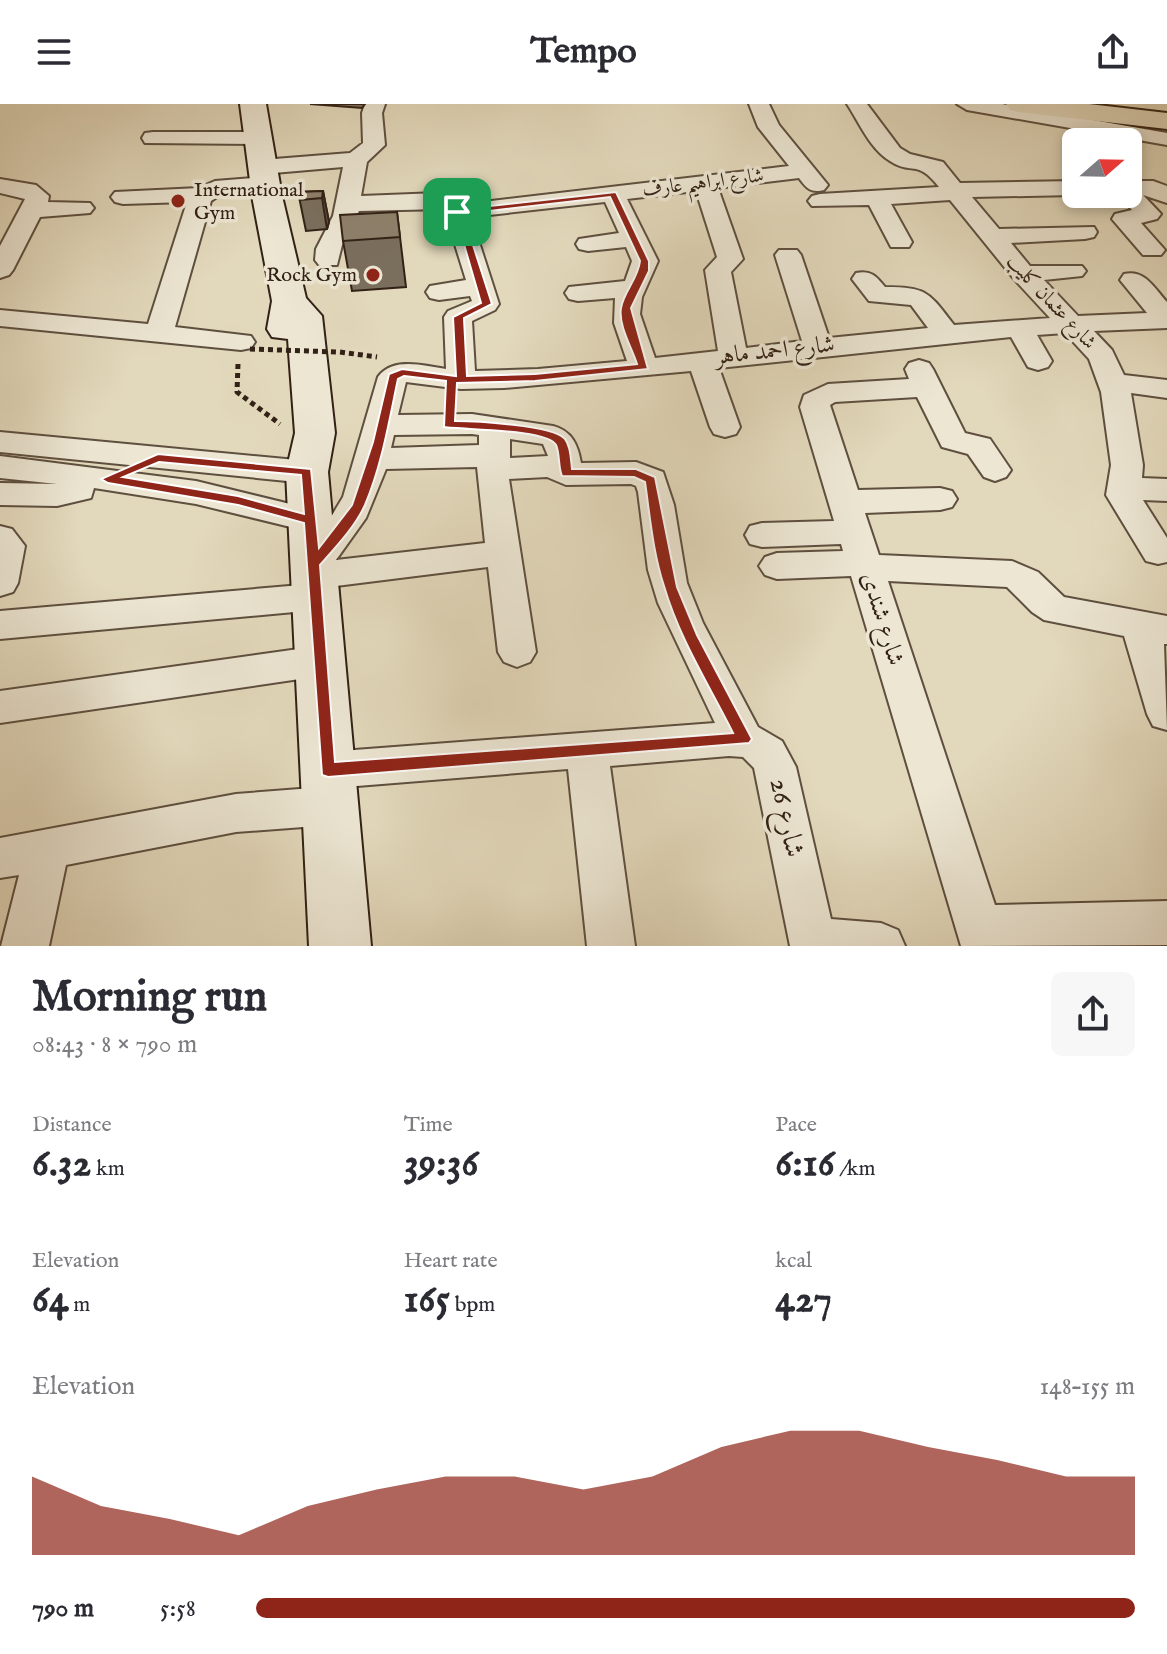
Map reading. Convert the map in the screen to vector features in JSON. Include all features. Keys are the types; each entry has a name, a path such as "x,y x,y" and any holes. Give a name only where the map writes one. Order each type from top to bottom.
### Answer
{"main road":[{"path":"253,104 289,301 284,319 308,517 340,946"},
{"path":"1019,104 1167,108"},
{"path":"1121,109 1167,121"}],"street":[{"path":"153,138 262,163 356,159 374,145 372,113 375,104"},
{"path":"759,104 769,127 805,171 824,201 1062,188"},
{"name":"شارع عثمان كليب","path":"857,104 895,155 932,164 1021,271 1102,356 1113,382 1127,465 1122,488 1126,502 1158,552"},
{"path":"967,104 1099,128"},
{"path":"1121,109 1133,128"},
{"path":"1142,136 1167,139"},
{"path":"1142,139 1167,157"},
{"path":"328,260 329,244 340,228 348,204 356,159"},
{"path":"123,197 203,195 262,163"},
{"name":"شارع ابراهيم عارف","path":"457,212 805,171"},
{"path":"705,183 730,259 718,270 733,356"},
{"path":"0,186 33,192 37,200 0,270"},
{"path":"1142,189 1153,188 1167,196"},
{"path":"613,194 645,261 644,271 627,301 626,316 644,366"},
{"path":"159,334 203,195"},
{"path":"876,197 900,242"},
{"path":"348,204 438,200 454,204 486,304 458,317 456,379 449,424"},
{"path":"1142,206 1149,214 1124,219 1152,250"},
{"path":"31,210 82,208"},
{"path":"991,237 1085,232"},
{"path":"588,244 635,238"},
{"path":"788,255 818,346"},
{"path":"984,272 1073,271"},
{"path":"865,279 878,295 908,295 920,299 947,335"},
{"path":"1133,280 1167,319"},
{"path":"439,292 482,286"},
{"path":"578,293 635,288"},
{"path":"0,318 159,334 243,351"},
{"name":"شارع احمد ماهر","path":"392,380 402,372 456,379 535,378 1019,327 1167,319"},
{"path":"1019,327 1038,361"},
{"path":"905,339 953,440 979,446 995,470"},
{"path":"701,359 725,427"},
{"path":"0,442 158,458 308,517 337,537 358,506 374,459 392,380"},
{"path":"1113,382 1167,389"},
{"name":"شارع شندى","path":"927,387 828,393 815,401 982,937"},
{"path":"0,858 236,813 329,788 587,752 744,739 690,635 671,587 660,542 651,480 636,473 566,474 494,450 449,424 382,425"},
{"path":"374,459 494,450"},
{"path":"494,450 503,553 517,652"},
{"path":"0,494 57,495 82,489 158,458"},
{"path":"0,467 108,479 223,498 503,553"},
{"path":"1122,488 1167,490"},
{"path":"858,541 940,499"},
{"path":"0,625 308,517"},
{"path":"0,538 8,546 0,583"},
{"path":"769,550 858,541 1012,574 1028,581 1051,608 1154,628 1167,714"},
{"path":"0,707 320,661"},
{"name":"شارع 26","path":"744,739 759,744 769,754 775,767 813,943"},
{"path":"587,752 611,946"},
{"path":"25,946 48,848"},
{"path":"982,937 1167,923"},
{"path":"813,943 881,946"}],"path":[{"path":"308,517 237,392 243,351 337,352 376,356 392,380"}],"building":[{"path":"323,191 322,198 300,200 298,192"},
{"path":"397,212 400,237 343,241 340,215"}],"place":[{"name":"International Gym","path":"178,201"},
{"name":"Rock Gym","path":"373,275"}],"route":[{"path":"457,212 486,300 483,308 458,317 461,380 402,372 393,377 379,442 358,506 314,563 311,520 307,472 158,458 108,479 195,492 311,520 328,770 744,739 690,635 671,587 664,564 651,480 636,473 566,474 563,447 553,436 495,426 449,424 452,379 461,380 535,378 644,366 628,323 626,308 644,271 645,261 613,194 457,212"}]}
